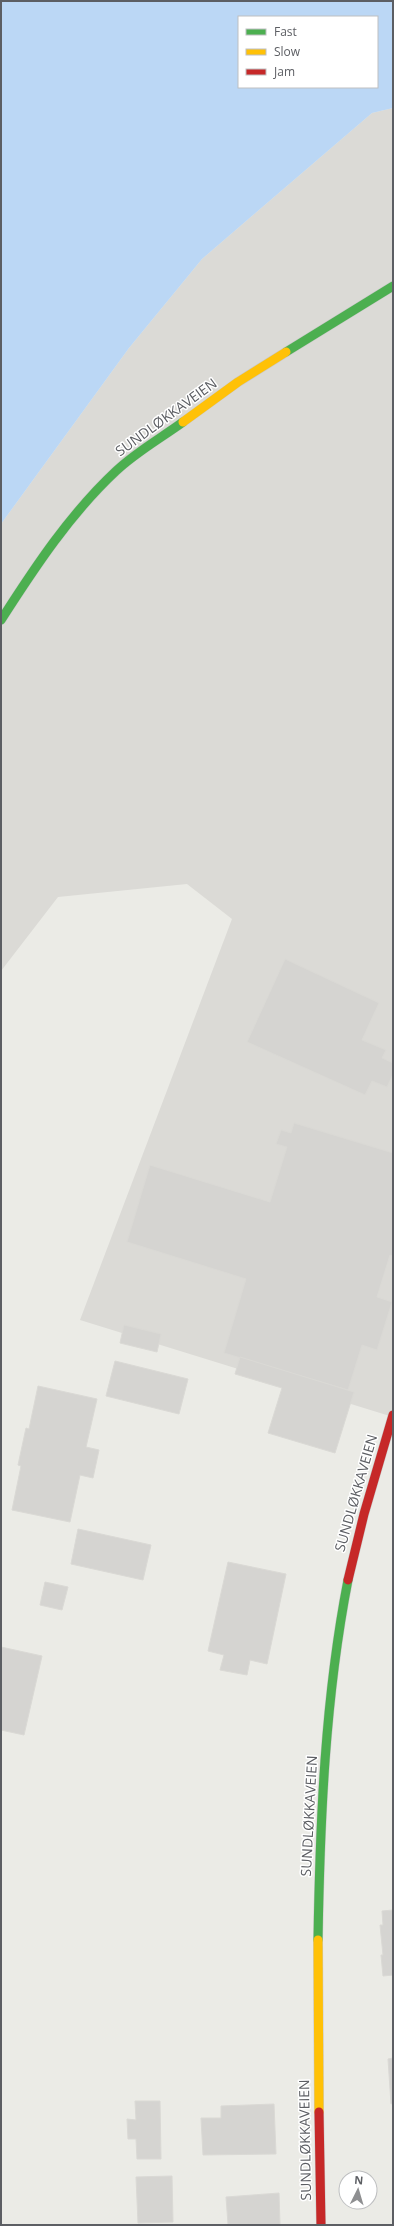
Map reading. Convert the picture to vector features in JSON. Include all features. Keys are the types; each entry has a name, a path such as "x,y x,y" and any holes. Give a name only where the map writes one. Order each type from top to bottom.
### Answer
{"main road":[{"name":"SUNDLØKKAVEIEN","path":"1,620 42,557 82,507 116,470 238,382 393,286"},
{"name":"SUNDLØKKAVEIEN","path":"321,2225 318,2060 319,1880 333,1676 349,1574 364,1510 393,1415"}],"shaded area":[{"path":"393,108 393,1417 80,1320 232,919 187,884 58,897 1,971 1,524 129,348 202,259 372,113"}],"water":[{"path":"1,1 393,1 393,108 372,113 202,259 129,348 1,524"}],"building":[{"path":"285,959 379,1003 362,1040 386,1050 382,1058 393,1063 393,1074 387,1087 372,1081 365,1095 247,1042"},
{"path":"294,1123 393,1153 393,1256 390,1255 377,1297 392,1302 377,1350 362,1345 348,1390 224,1353 246,1279 127,1242 150,1165 270,1202 287,1147 276,1144 281,1130 291,1133"},
{"path":"124,1325 161,1334 157,1352 120,1343"},
{"path":"240,1357 354,1392 335,1453 268,1433 282,1388 235,1374"},
{"path":"115,1361 188,1379 179,1414 106,1396"},
{"path":"38,1386 97,1399 86,1447 99,1450 93,1478 80,1475 70,1522 12,1510 21,1466 18,1465 26,1428 29,1429"},
{"path":"78,1529 151,1545 143,1580 71,1564"},
{"path":"228,1562 286,1574 267,1664 250,1660 247,1675 220,1670 224,1655 208,1651"},
{"path":"45,1582 68,1587 62,1610 40,1605"},
{"path":"1,1647 42,1656 24,1735 1,1730"},
{"path":"393,1910 393,1975 383,1976 381,1955 383,1955 380,1925 383,1925 382,1911"},
{"path":"393,2058 393,2103 391,2104 388,2059"},
{"path":"135,2101 160,2101 161,2159 137,2159 136,2139 128,2139 127,2119 136,2120"},
{"path":"274,2104 276,2154 203,2155 201,2118 221,2118 221,2106"},
{"path":"172,2176 173,2222 138,2223 136,2177"},
{"path":"279,2193 280,2225 228,2224 226,2197"}],"traffic: fast":[{"path":"286,352 393,286"},
{"path":"1,620 54,542 83,505 116,471 149,445 183,422"},
{"path":"318,1940 320,1850 325,1759 334,1669 348,1580"}],"traffic: slow":[{"path":"183,422 238,382 286,352"},
{"path":"318,1940 319,2112"}],"traffic: jam":[{"path":"348,1580 364,1514 393,1415"},
{"path":"319,2112 321,2225"}]}
